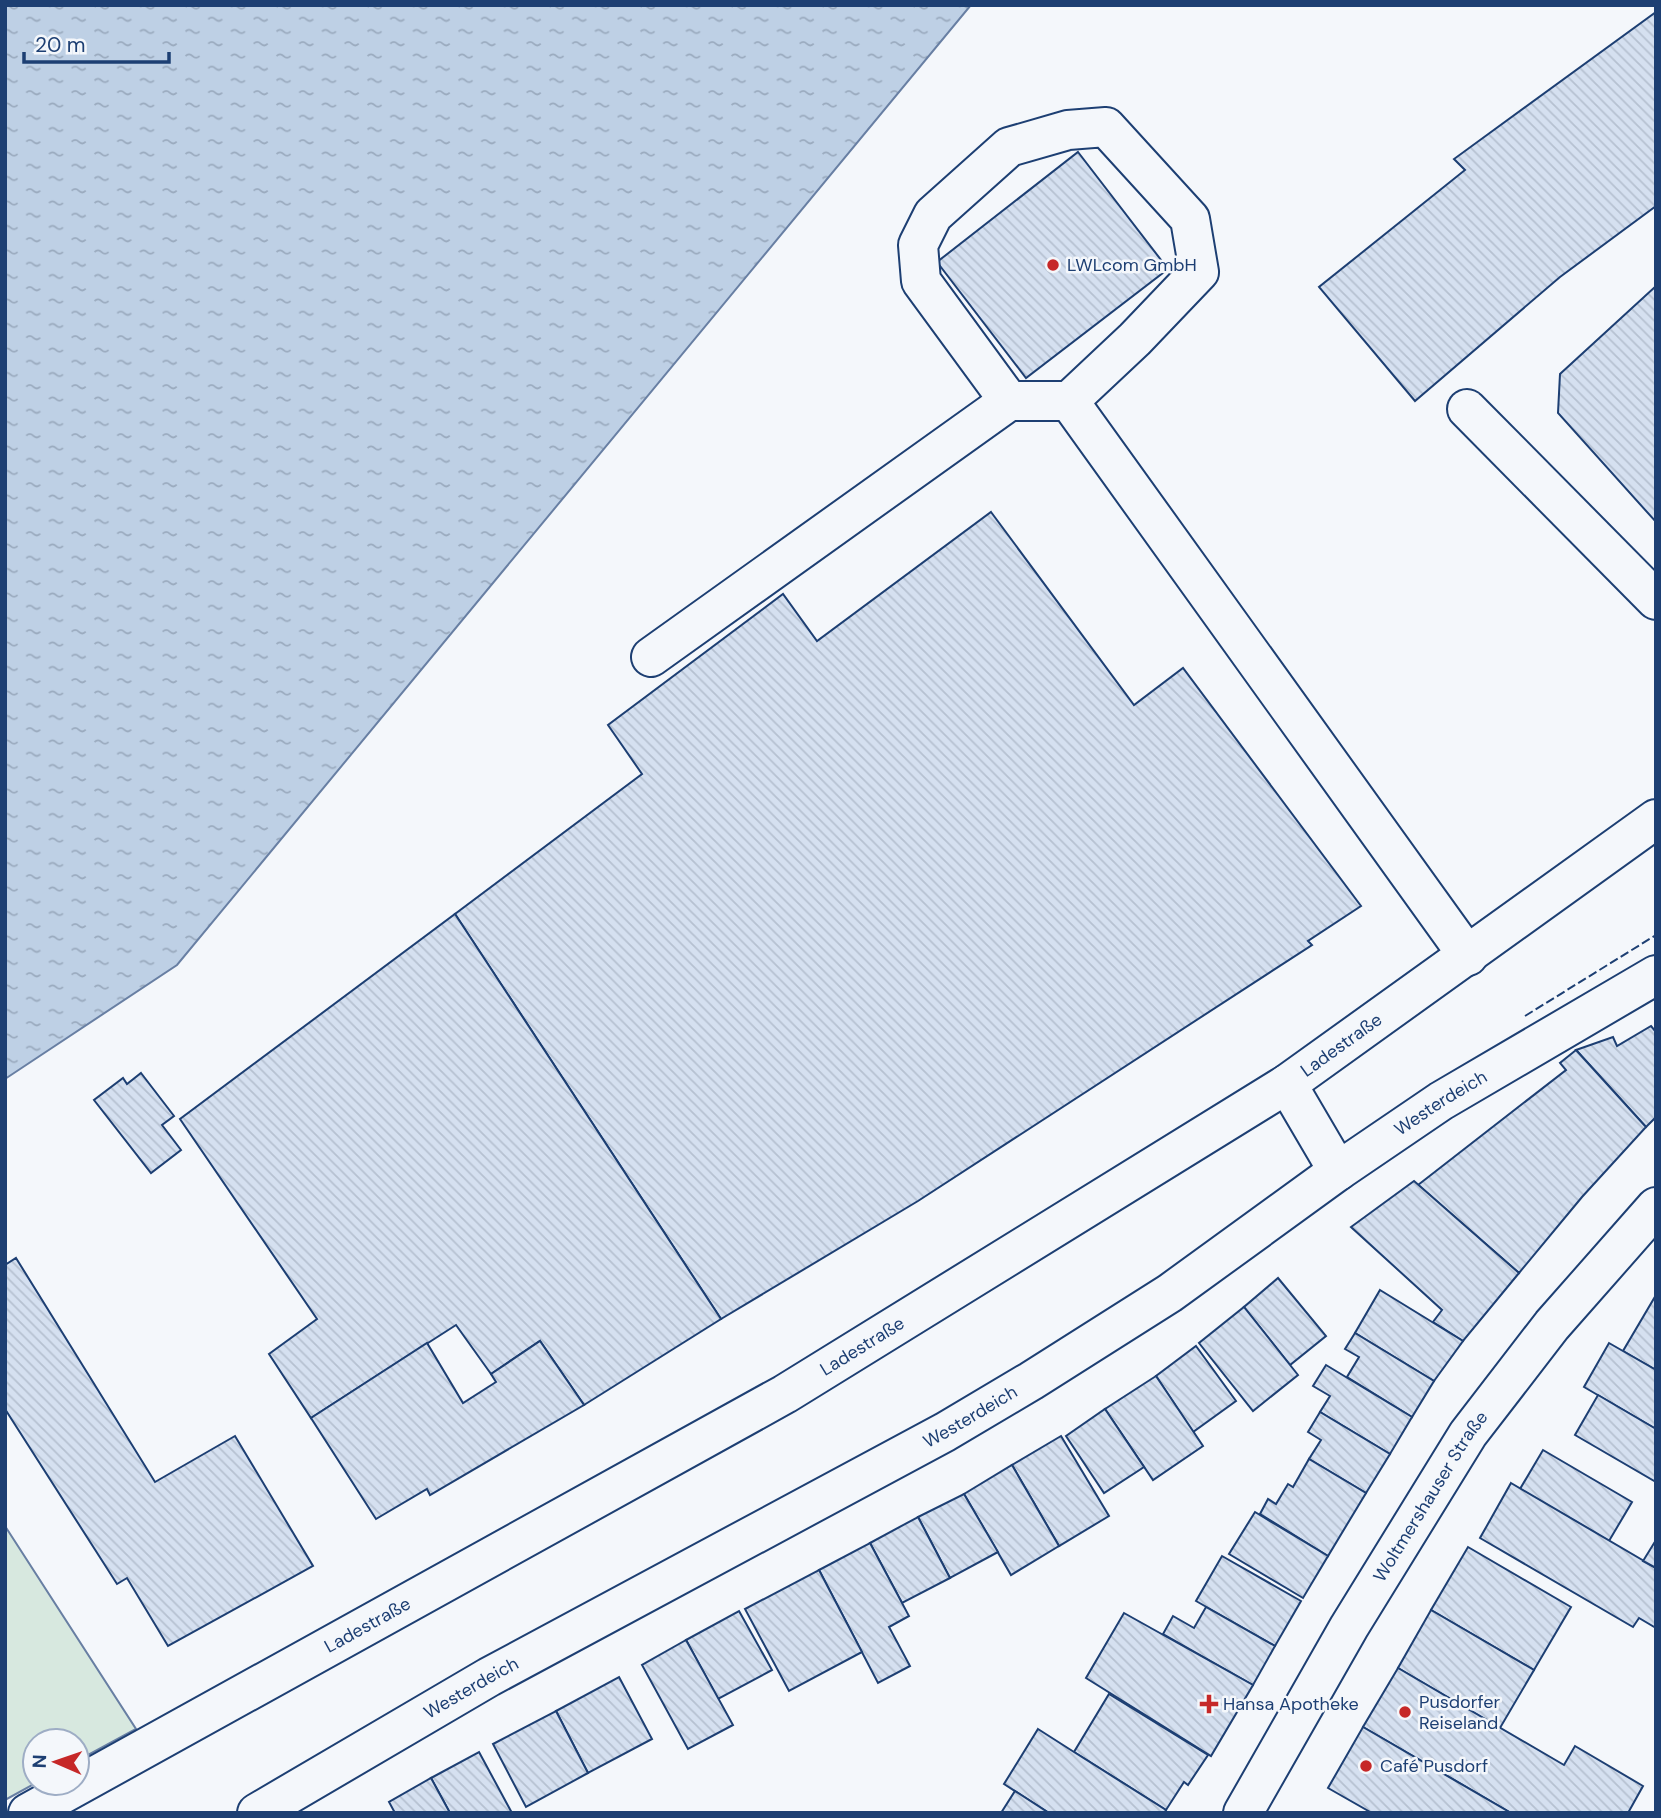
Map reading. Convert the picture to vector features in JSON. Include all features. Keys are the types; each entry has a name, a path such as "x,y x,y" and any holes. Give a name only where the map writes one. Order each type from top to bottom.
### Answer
{"street":[{"path":"651,657 1009,401 1069,401 1135,339 1199,272 1191,219 1106,127 1068,130 1009,147 933,215 918,245 921,281 1009,401"},
{"path":"1069,401 1468,956"},
{"path":"1468,409 1656,600"},
{"name":"Ladestraße","path":"28,1813 785,1394 1287,1084 1656,819"},
{"name":"Westerdeich","path":"257,1813 489,1677 956,1426 1170,1293 1338,1171 1441,1101 1656,975"},
{"path":"1287,1084 1338,1171"},
{"name":"Woltmershauser Straße","path":"1243,1813 1349,1627 1468,1434 1552,1325 1656,1207"}],"shaded area":[{"path":"5,1526 136,1729 91,1753 91,1727 21,1727 21,1791 5,1800"}],"water":[{"path":"5,5 971,5 177,965 5,1079"}],"building":[{"path":"1656,12 1656,206 1560,277 1415,401 1319,287 1465,170 1454,159"},
{"path":"1078,152 1168,269 1026,378 937,262"},
{"path":"1656,286 1656,522 1558,413 1560,374"},
{"path":"991,512 1134,705 1183,668 1361,906 1308,941 1312,945 918,1201 721,1319 455,914 642,774 608,725 783,594 817,641"},
{"path":"455,914 721,1319 584,1405 540,1341 491,1374 456,1325 311,1418 269,1354 317,1319 180,1119"},
{"path":"1651,1026 1656,1032 1656,1117 1646,1127 1576,1050 1613,1037 1617,1046"},
{"path":"1576,1050 1646,1127 1582,1197 1519,1273 1418,1185 1566,1070 1560,1063"},
{"path":"141,1073 174,1116 162,1125 181,1150 151,1173 94,1100 123,1078 127,1084"},
{"path":"1414,1181 1519,1273 1463,1341 1433,1322 1442,1310 1351,1227"},
{"path":"16,1258 155,1482 235,1436 313,1566 168,1646 127,1578 117,1584 5,1409 5,1265"},
{"path":"1278,1278 1326,1336 1290,1365 1244,1307"},
{"path":"1380,1290 1463,1341 1434,1381 1355,1333"},
{"path":"1656,1295 1656,1370 1623,1351"},
{"path":"1244,1307 1298,1375 1253,1411 1199,1343"},
{"path":"1355,1333 1434,1381 1412,1417 1347,1377 1359,1357 1345,1349"},
{"path":"540,1341 584,1405 430,1495 427,1489 376,1519 311,1418 427,1343 463,1403 496,1382 491,1374"},
{"path":"1609,1343 1656,1370 1656,1429 1584,1387"},
{"path":"1196,1346 1236,1401 1193,1432 1156,1376"},
{"path":"1326,1365 1412,1417 1390,1454 1320,1412 1330,1396 1313,1386"},
{"path":"1156,1376 1203,1446 1153,1480 1105,1409"},
{"path":"1598,1395 1656,1429 1656,1482 1575,1435"},
{"path":"1105,1409 1144,1467 1104,1493 1066,1436"},
{"path":"1320,1412 1390,1454 1366,1493 1309,1459 1321,1440 1308,1432"},
{"path":"1061,1436 1109,1516 1059,1546 1012,1465"},
{"path":"1543,1450 1632,1502 1609,1541 1520,1489"},
{"path":"1309,1459 1366,1493 1328,1556 1260,1514 1268,1499 1276,1504 1288,1484 1293,1487"},
{"path":"1012,1465 1059,1546 1011,1575 964,1494"},
{"path":"1511,1483 1656,1568 1656,1628 1639,1618 1633,1627 1480,1538"},
{"path":"964,1494 998,1552 950,1578 918,1517"},
{"path":"1255,1512 1328,1556 1303,1598 1229,1554"},
{"path":"918,1517 950,1578 902,1603 870,1543"},
{"path":"1656,1540 1656,1568 1643,1561"},
{"path":"870,1543 909,1616 889,1627 910,1666 878,1683 819,1570"},
{"path":"1468,1547 1571,1607 1534,1670 1431,1610"},
{"path":"1222,1556 1301,1601 1275,1646 1196,1601"},
{"path":"819,1570 862,1652 789,1691 745,1609"},
{"path":"1206,1607 1275,1646 1253,1685 1163,1634 1173,1616 1194,1628"},
{"path":"1431,1610 1534,1670 1500,1728 1398,1668"},
{"path":"739,1611 772,1670 718,1699 686,1640"},
{"path":"1124,1613 1253,1685 1211,1756 1086,1678"},
{"path":"686,1640 733,1725 688,1749 642,1665"},
{"path":"1398,1668 1564,1765 1575,1746 1643,1786 1628,1813 1511,1813 1363,1727"},
{"path":"619,1677 652,1739 588,1773 556,1711"},
{"path":"1109,1694 1208,1755 1188,1785 1184,1782 1166,1810 1074,1752"},
{"path":"556,1711 588,1773 526,1807 493,1744"},
{"path":"1363,1727 1511,1813 1372,1813 1328,1788"},
{"path":"1038,1729 1166,1810 1164,1813 1049,1813 1004,1784"},
{"path":"479,1752 512,1813 450,1813 431,1778"},
{"path":"431,1778 450,1813 395,1813 389,1802"},
{"path":"1015,1791 1049,1813 1001,1813"}],"fence":[{"path":"1525,1016 1656,935"}],"place":[{"name":"LWLcom GmbH","path":"1053,265"},
{"name":"Hansa Apotheke","path":"1209,1704"},
{"name":"Pusdorfer Reiseland","path":"1405,1712"},
{"name":"Café Pusdorf","path":"1366,1766"}]}
